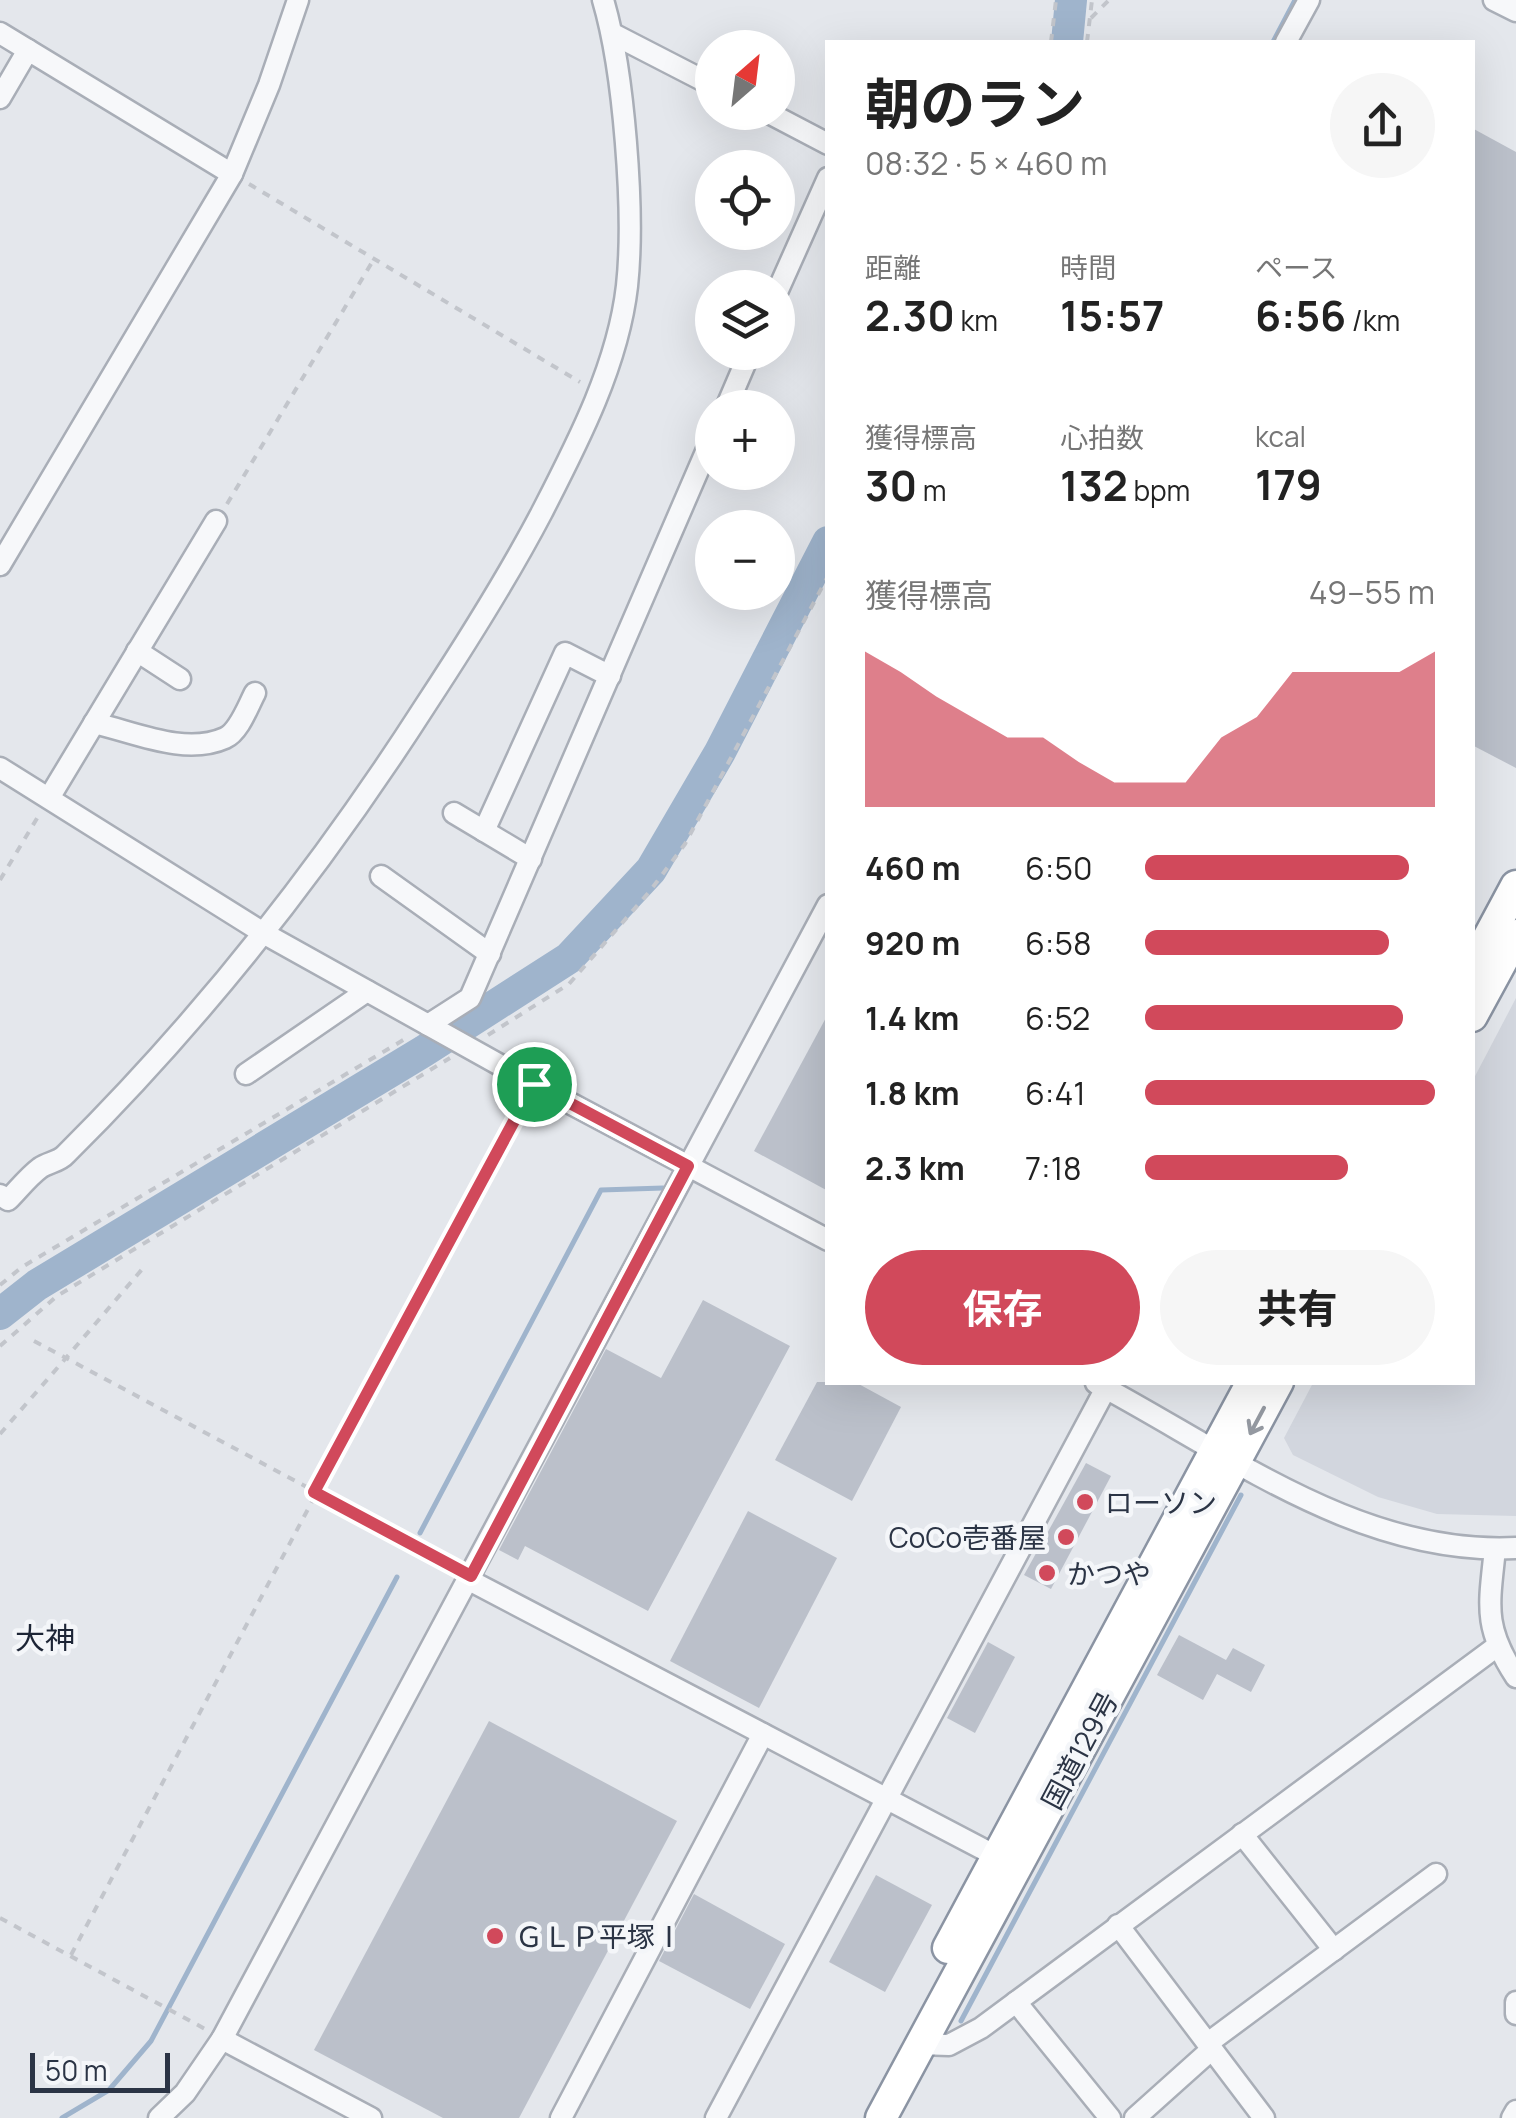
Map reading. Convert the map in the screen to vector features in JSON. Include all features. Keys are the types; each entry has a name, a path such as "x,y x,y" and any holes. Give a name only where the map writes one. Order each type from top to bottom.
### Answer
{"highway":[{"path":"1475,962 1516,886"},
{"path":"1475,1010 1516,935"},
{"name":"国道129号","path":"880,2118 1227,1454 1251,1385"},
{"name":"国道129号","path":"857,2118 998,1857 1227,1454 1276,1385"}],"street":[{"path":"0,565 232,174 269,85 298,0"},
{"path":"0,1196 8,1200 42,1167 62,1159 266,934 361,806 501,591 574,451 609,362 627,286 628,204 614,34 603,0"},
{"path":"1287,40 1309,0"},
{"path":"1494,0 1516,11"},
{"path":"0,33 232,174"},
{"path":"614,34 695,76"},
{"path":"0,98 28,50"},
{"path":"795,127 825,142"},
{"path":"787,270 825,185"},
{"path":"430,1026 470,998 695,478"},
{"path":"49,798 216,522"},
{"path":"138,652 180,678"},
{"path":"484,831 564,653 610,676"},
{"path":"94,723 183,746 224,738 256,694"},
{"path":"0,768 266,934 534,1084 825,1238"},
{"path":"454,812 531,859"},
{"path":"381,876 490,954"},
{"path":"159,2118 185,2093 222,2039 825,911"},
{"path":"246,1074 368,991"},
{"path":"716,2118 1100,1385 1359,1524 1443,1546 1506,1549 1489,1617 1496,1647 1516,1677"},
{"path":"470,1578 998,1857"},
{"path":"920,2044 949,2045 981,2028 1496,1647"},
{"path":"561,2118 763,1734"},
{"path":"1242,1834 1334,1950"},
{"path":"1135,2118 1210,2046 1436,1874"},
{"path":"1118,1925 1264,2118"},
{"path":"1016,2002 1110,2118"},
{"path":"1516,2002 1516,2014"},
{"path":"222,2039 371,2118"},
{"path":"1512,2118 1516,2111"}],"path":[{"path":"1052,40 1056,0"},
{"path":"1087,40 1092,0"},
{"path":"1091,18 1109,0"},
{"path":"232,174 597,392"},
{"path":"216,522 374,259"},
{"path":"0,880 49,798"},
{"path":"0,1285 22,1267 430,1026"},
{"path":"71,1956 534,1084"},
{"path":"0,1434 144,1267"},
{"path":"34,1340 470,1578"},
{"path":"0,1918 222,2039"}],"shaded area":[{"path":"1516,998 1516,1516 1437,1514 1378,1497 1293,1455 1284,1438 1312,1385 1475,1385 1475,1076"}],"building":[{"path":"1475,130 1516,152 1516,768 1475,747"},
{"path":"825,1020 825,1189 754,1151"},
{"path":"703,1300 790,1346 648,1611 525,1546 518,1560 499,1550 606,1349 661,1378"},
{"path":"817,1382 861,1385 901,1407 852,1501 775,1460"},
{"path":"1086,1463 1111,1476 1051,1589 1024,1575"},
{"path":"748,1511 837,1558 759,1708 670,1661"},
{"path":"1179,1635 1226,1660 1233,1648 1265,1665 1251,1692 1217,1674 1203,1700 1157,1675"},
{"path":"988,1642 1015,1657 975,1733 947,1718"},
{"name":"ＧＬＰ平塚Ⅰ","path":"489,1721 677,1821 519,2118 443,2118 314,2050"},
{"path":"876,1875 932,1905 885,1992 829,1962"},
{"path":"694,1894 785,1944 750,2009 659,1961"}],"waterway":[{"path":"1067,40 1071,0"},
{"path":"1274,40 1295,0"},
{"path":"0,1314 37,1285 424,1051 569,958 651,870 720,752 825,548"},
{"path":"420,1533 601,1190 663,1188"},
{"path":"961,2021 1241,1495"},
{"path":"62,2118 109,2090 151,2041 397,1577"}],"place":[{"name":"ローソン","path":"1085,1502"},
{"name":"CoCo壱番屋","path":"1066,1537"},
{"name":"かつや","path":"1047,1573"},
{"name":"ＧＬＰ平塚Ⅰ","path":"495,1936"}],"district":[{"name":"大神","path":"45,1637"}],"route":[{"path":"534,1084 688,1166 471,1576 314,1492 534,1084"}]}
